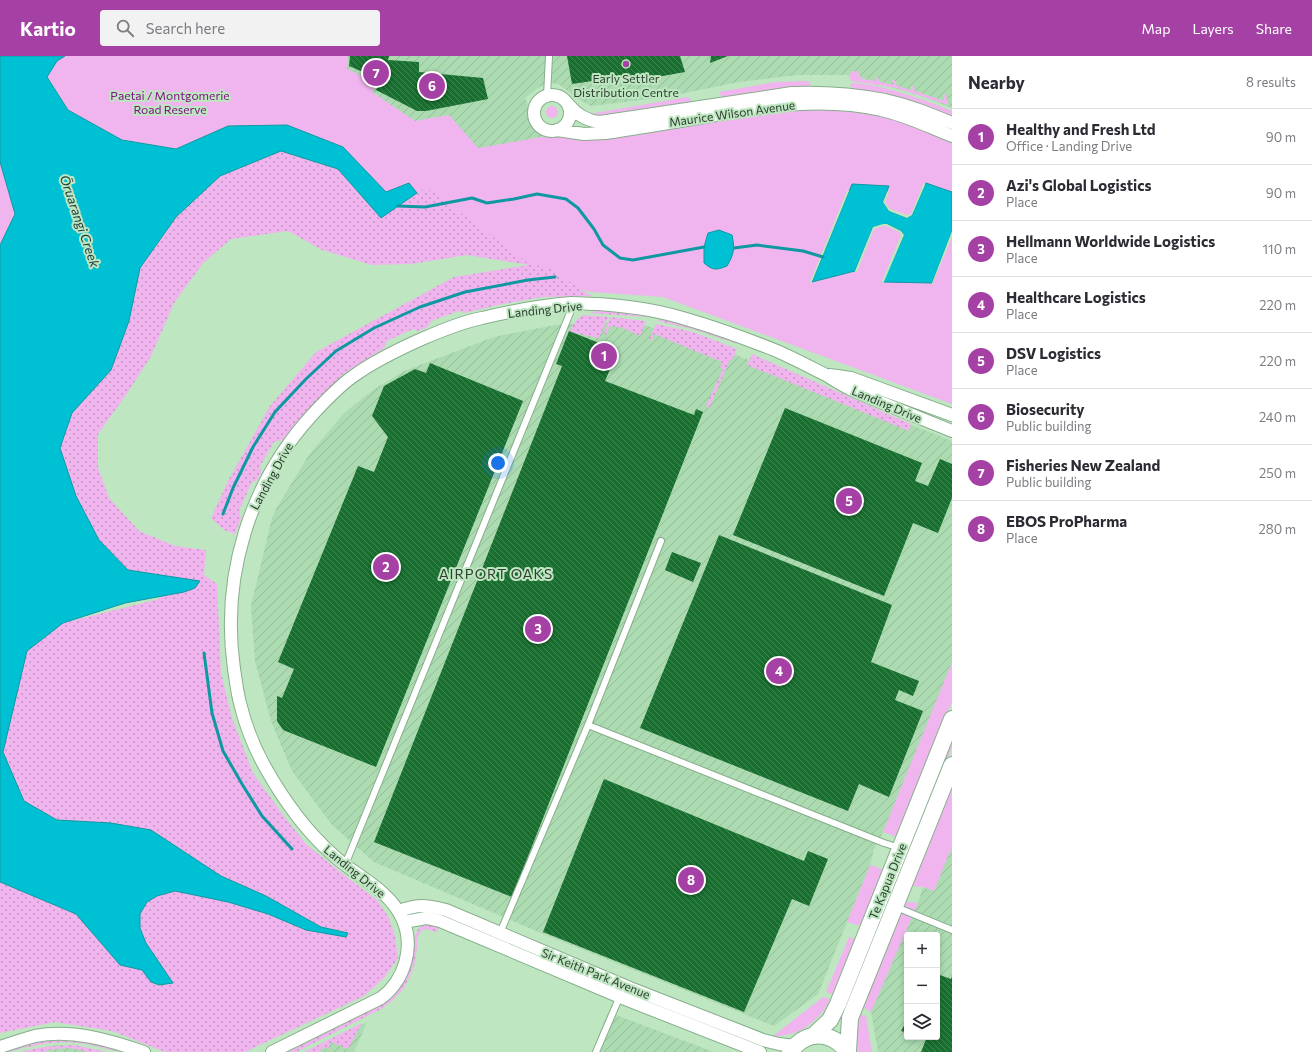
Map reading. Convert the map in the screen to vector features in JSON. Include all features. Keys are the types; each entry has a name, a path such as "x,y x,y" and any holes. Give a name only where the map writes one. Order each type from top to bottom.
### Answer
{"street":[{"name":"Maurice Wilson Avenue","path":"952,123 886,100 846,99 816,103 775,105 591,135 544,129 536,122 534,116 535,106 538,101 547,96 553,95 559,96 580,116 600,122 792,93 821,92 846,99 899,115 952,136"},
{"path":"557,130 562,128 568,120 570,115 568,104"},
{"name":"Landing Drive","path":"272,1052 381,998 389,992 400,976 408,955 404,922 386,894 333,856 288,805 263,764 246,724 239,702 232,651 230,618 232,586 245,528 258,496 277,460 294,435 332,393 353,376 400,348 469,321 523,309 574,303 629,306 671,314 727,332 778,352 823,373 848,388 952,430"},
{"name":"Landing Drive","path":"823,373 851,378 952,415"},
{"name":"Te Kapua Drive","path":"792,1049 806,1038 813,1036 830,1020 838,1004 952,719"},
{"name":"Te Kapua Drive","path":"848,1052 850,1018 952,765"},
{"name":"Sir Keith Park Avenue","path":"398,911 423,905 446,910 630,988 763,1040 792,1049"},
{"name":"Sir Keith Park Avenue","path":"404,922 426,918 440,921 620,996 760,1052"},
{"path":"0,1047 36,1036 64,1034 96,1037 144,1052"},
{"path":"813,1036 826,1036 838,1041 848,1052"}],"lane":[{"path":"547,96 549,56"},
{"path":"345,865 574,303"},
{"path":"500,933 588,725 661,541"},
{"path":"588,725 884,843 900,848"},
{"path":"895,906 952,930"},
{"path":"596,1052 620,996"}],"shaded area":[{"path":"348,56 952,56 952,108 924,97 851,75 798,75 739,82 665,97 591,106 578,99 560,85 553,83 539,87 525,98 542,137 478,149 449,115 415,121 372,92 377,84 346,69"},
{"path":"603,322 647,326 716,347 952,441 952,663 883,832 874,849 870,865 818,994 774,1026 541,933 374,862 332,825 292,771 271,721 255,661 251,606 272,518 277,507 309,455 344,413 373,390 404,371 494,337 555,325"},
{"path":"952,846 952,1052 878,1052 871,1012 904,935 904,1040 940,1040 940,932 905,932 923,887 934,891"},
{"path":"608,1012 714,1052 592,1052"},
{"path":"367,1022 354,1052 307,1052 329,1040"},
{"path":"56,1045 73,1046 104,1052 22,1052"}],"green space":[{"path":"65,56 272,99 663,297 565,277 592,296 542,297 465,313 459,311 431,321 428,327 418,331 413,329 387,341 384,348 343,374 304,414 282,440 274,442 259,468 262,471 256,481 252,482 239,511 241,518 235,534 224,530 211,518 228,481 270,406 316,352 454,277 529,265 467,255 411,264 372,265 322,250 288,231 231,239 203,263 174,303 151,356 128,392 98,434 98,468 109,498 139,531 175,546 206,550 204,575 217,584 221,673 232,718 253,773 306,844 377,900 388,916 395,936 398,958 384,978 364,996 245,1052 165,1052 112,1031 55,1022 0,1033 0,882 76,914 120,965 142,970 151,982 159,985 173,983 146,943 140,928 140,914 147,902 157,896 175,891 228,901 268,914 306,930 345,937 347,932 321,927 266,896 221,876 151,830 111,823 57,820 24,801 3,752 27,651 63,623 159,599 158,593 128,570 99,540 76,496 60,448 72,413 111,370 129,321 140,268 176,217 220,176 281,151 338,169 381,218 343,147"},
{"name":"Paetai / Montgomerie Road Reserve","path":"65,56 348,56 347,69 377,83 372,92 415,121 449,115 478,148 554,135 585,140 608,139 767,111 807,109 845,111 875,115 902,122 952,140 952,404 663,297 591,292 580,289 549,267 531,265 427,188 417,193 409,183 386,192 343,147 288,125 228,126 176,149 122,140 68,110 47,76 59,59"},
{"path":"857,71 862,79 876,81 875,78 877,77 880,82 894,85 892,80 895,80 897,86 911,90 911,85 915,91 944,101 943,94 946,95 948,105 896,88 851,81 849,77 851,72"},
{"path":"808,81 812,88 793,87 722,97 719,92 775,82"},
{"path":"851,83 876,86 915,97 952,111 952,118 878,93 853,89 850,85"},
{"path":"688,97 694,104 606,118 589,114"},
{"path":"552,106 556,108 558,112 556,116 552,118 548,116 546,112 548,108"},
{"path":"0,162 15,214 0,245"},
{"path":"599,310 647,315 647,317 589,313"},
{"path":"583,315 608,317 599,338 570,332 575,322"},
{"path":"610,317 646,321 640,336 623,328 610,326 606,335 604,334"},
{"path":"660,318 692,325 738,341 738,344 692,329 658,321"},
{"path":"656,324 693,332 737,349 733,359 730,360 709,408 706,406 723,369 720,367 722,362 654,334 652,341 649,340"},
{"path":"752,354 911,424 909,431 747,365"},
{"path":"952,662 952,701 897,837 883,832"},
{"path":"952,736 952,747 849,1002 846,1000"},
{"path":"952,779 952,846 934,891 923,887 913,886 911,884"},
{"path":"870,865 885,870 861,926 847,922"},
{"path":"908,902 918,903 905,932 904,932 904,935 871,1012 861,1006 903,905"},
{"path":"426,924 439,926 437,932 425,929 421,931 417,938 415,962 411,974 404,988 392,1001 381,1009 296,1052 288,1052 381,1005 394,994 408,975 411,965 415,935 419,928"},
{"path":"849,937 857,940 832,994 826,992"},
{"path":"823,997 830,999 823,1012 812,1023 792,1034 773,1036"},
{"path":"860,1014 866,1016 872,1052 858,1052 856,1027"},
{"path":"362,1023 348,1049 331,1042 328,1049 323,1047 320,1052 304,1052"},
{"path":"80,1039 127,1052 85,1044 55,1042 8,1052 0,1052 44,1040"},
{"path":"74,1045 107,1052 88,1052 68,1048 47,1050 46,1052 20,1052 43,1047"}],"water":[{"name":"Ōruarangi Creek","path":"0,56 65,56 57,61 47,77 68,110 122,140 176,149 228,126 287,125 343,147 386,192 409,183 417,193 381,218 338,169 281,151 220,176 176,217 140,268 129,321 111,370 72,413 60,448 76,496 99,540 128,570 200,581 195,588 184,592 125,603 63,623 27,651 3,752 24,801 57,820 111,823 151,830 221,876 266,896 321,927 348,933 346,937 306,930 268,914 228,902 175,891 157,896 147,902 140,914 140,928 146,943 173,983 159,985 151,982 142,970 120,965 76,914 0,882 0,245 15,214 0,162"},
{"path":"926,183 952,192 952,231 932,283 883,282 904,235 901,231 887,224 873,227 855,271 812,282 852,184 889,186 883,202 889,211 907,218 912,215"},
{"path":"719,230 732,235 733,251 727,266 715,269 704,263 704,247 708,233"}],"pier":[{"path":"924,182 925,185 912,215 907,218 889,211 883,202 887,192 890,190 885,202 890,209 907,215 911,214"},
{"path":"848,188 849,191 811,284 810,282"},
{"path":"887,224 901,231 904,235 883,284 882,281 901,235 899,232 886,226 874,229 857,272 855,271 873,227"},
{"path":"952,231 952,237 932,285 932,283"}],"building":[{"path":"350,56 389,56 388,60 419,62 419,72 483,78 488,99 426,111 417,111 376,90 382,80 349,66"},
{"name":"Early Settler Distribution Centre","path":"567,56 680,56 685,72 624,83 627,76 572,84"},
{"path":"711,56 728,56 710,63"},
{"path":"569,331 599,343 597,348 616,355 605,381 694,415 696,409 703,412 512,897 374,842 562,366 556,364"},
{"path":"430,363 523,401 376,767 283,730 277,721 277,696 282,698 294,669 278,662 358,466 374,472 388,437 372,416 384,386 415,369 426,373"},
{"path":"785,408 922,463 915,481 928,486 940,459 952,464 952,498 938,533 913,523 884,596 733,535"},
{"path":"719,535 892,605 871,662 919,681 913,696 899,690 895,700 923,711 889,797 859,784 848,811 640,728"},
{"path":"672,552 701,563 693,582 665,570"},
{"path":"604,779 804,861 808,851 828,859 809,906 792,899 744,1012 543,932"},
{"path":"940,975 951,979 952,976 952,1052 921,1052 926,1040 940,1040"}],"waterway":[{"path":"398,206 425,207 472,198 487,203 537,194 566,199 578,208 594,229 603,245 620,258 633,260 704,247"},
{"path":"734,248 757,245 803,251 823,257"},
{"path":"223,514 233,488 253,447 275,412 306,379 336,351 374,328 420,307 465,292 528,280 555,277"},
{"path":"204,653 212,713 223,751 262,816 292,849"}],"place":[{"name":"Early Settler Distribution Centre","path":"626,64"},
{"name":"Fisheries New Zealand","path":"376,73"},
{"name":"Biosecurity","path":"432,86"},
{"name":"Healthy and Fresh Ltd","path":"604,356"},
{"name":"DSV Logistics","path":"849,501"},
{"name":"Azi's Global Logistics","path":"386,567"},
{"name":"Hellmann Worldwide Logistics","path":"538,629"},
{"name":"Healthcare Logistics","path":"779,671"},
{"name":"EBOS ProPharma","path":"691,880"}],"district":[{"name":"AIRPORT OAKS","path":"496,573"}]}
